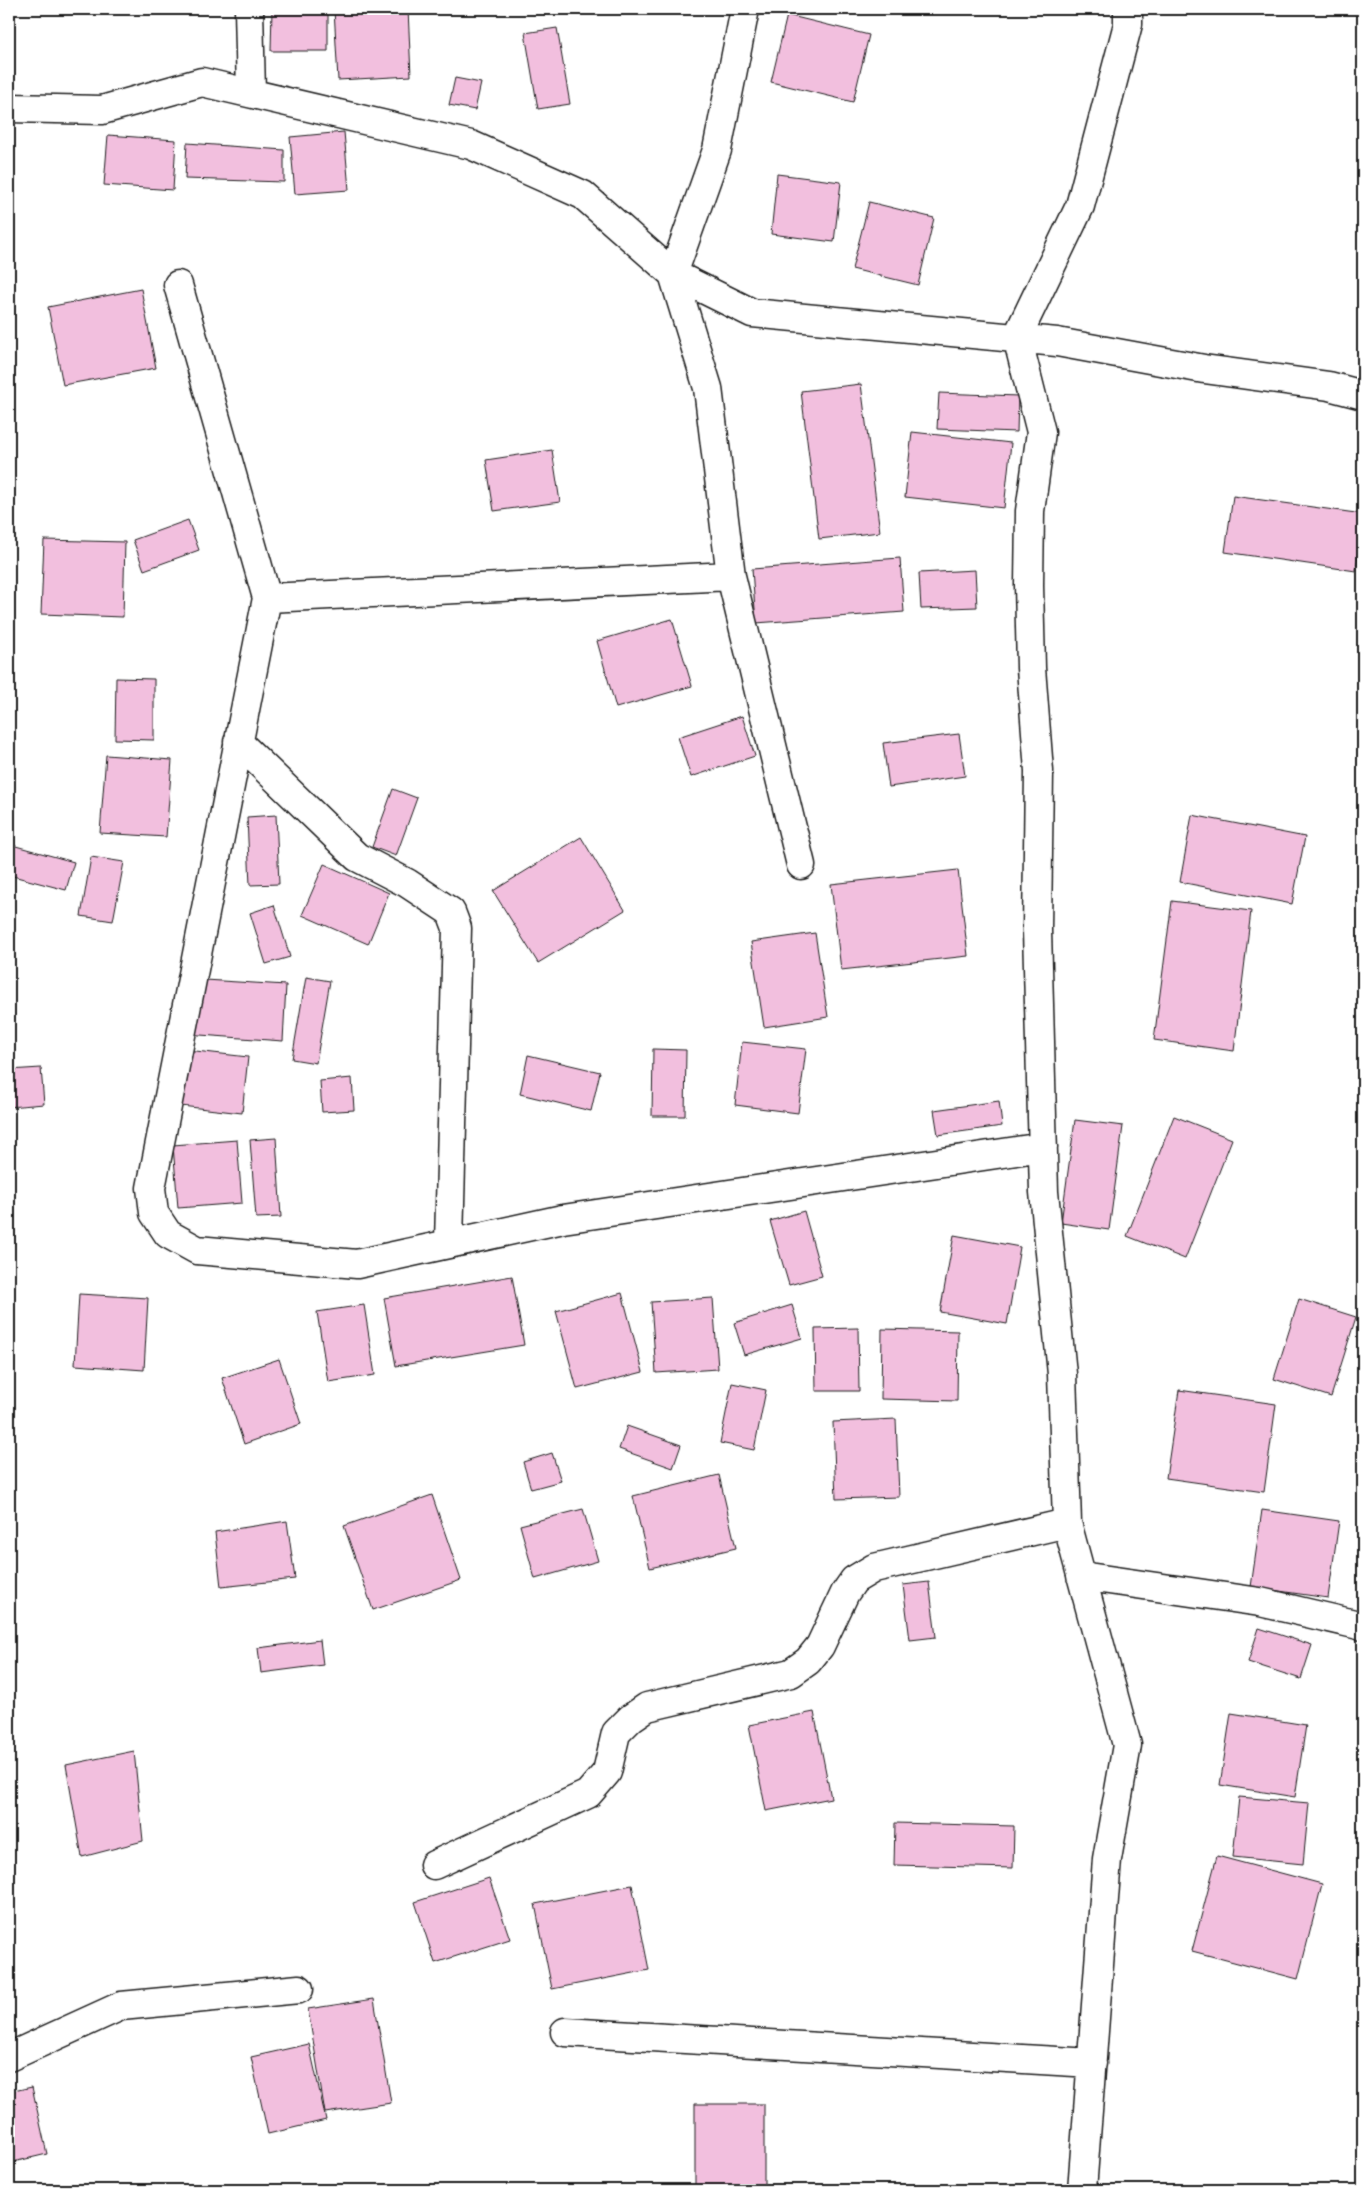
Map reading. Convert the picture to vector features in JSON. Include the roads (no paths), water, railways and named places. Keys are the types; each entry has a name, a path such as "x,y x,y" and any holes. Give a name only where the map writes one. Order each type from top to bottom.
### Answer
{"street":[{"path":"249,9 251,93"},
{"path":"745,9 717,150 673,274 708,388 731,576 801,865"},
{"path":"1082,2190 1107,1859 1128,1745 1080,1576 1067,1523 1062,1374 1044,1192 1037,930 1039,771 1031,668 1029,585 1030,511 1041,432 1017,337 1080,206 1128,24 1128,9"},
{"path":"9,108 102,110 202,82 471,145 583,195 673,274 752,313 1057,342 1204,369 1329,386 1363,394"},
{"path":"178,285 267,598 151,1188 154,1213 168,1234 197,1250 357,1264 563,1219 1043,1148"},
{"path":"267,598 731,576"},
{"path":"238,742 357,857 407,883 451,912 457,928 449,1243"},
{"path":"434,1865 588,1794 607,1772 616,1733 631,1718 647,1707 791,1673 808,1661 820,1646 845,1593 854,1580 874,1568 1067,1523"},
{"path":"1080,1576 1260,1602 1363,1626"},
{"path":"9,2057 121,2006 299,1989"},
{"path":"565,2032 1092,2063"}]}
